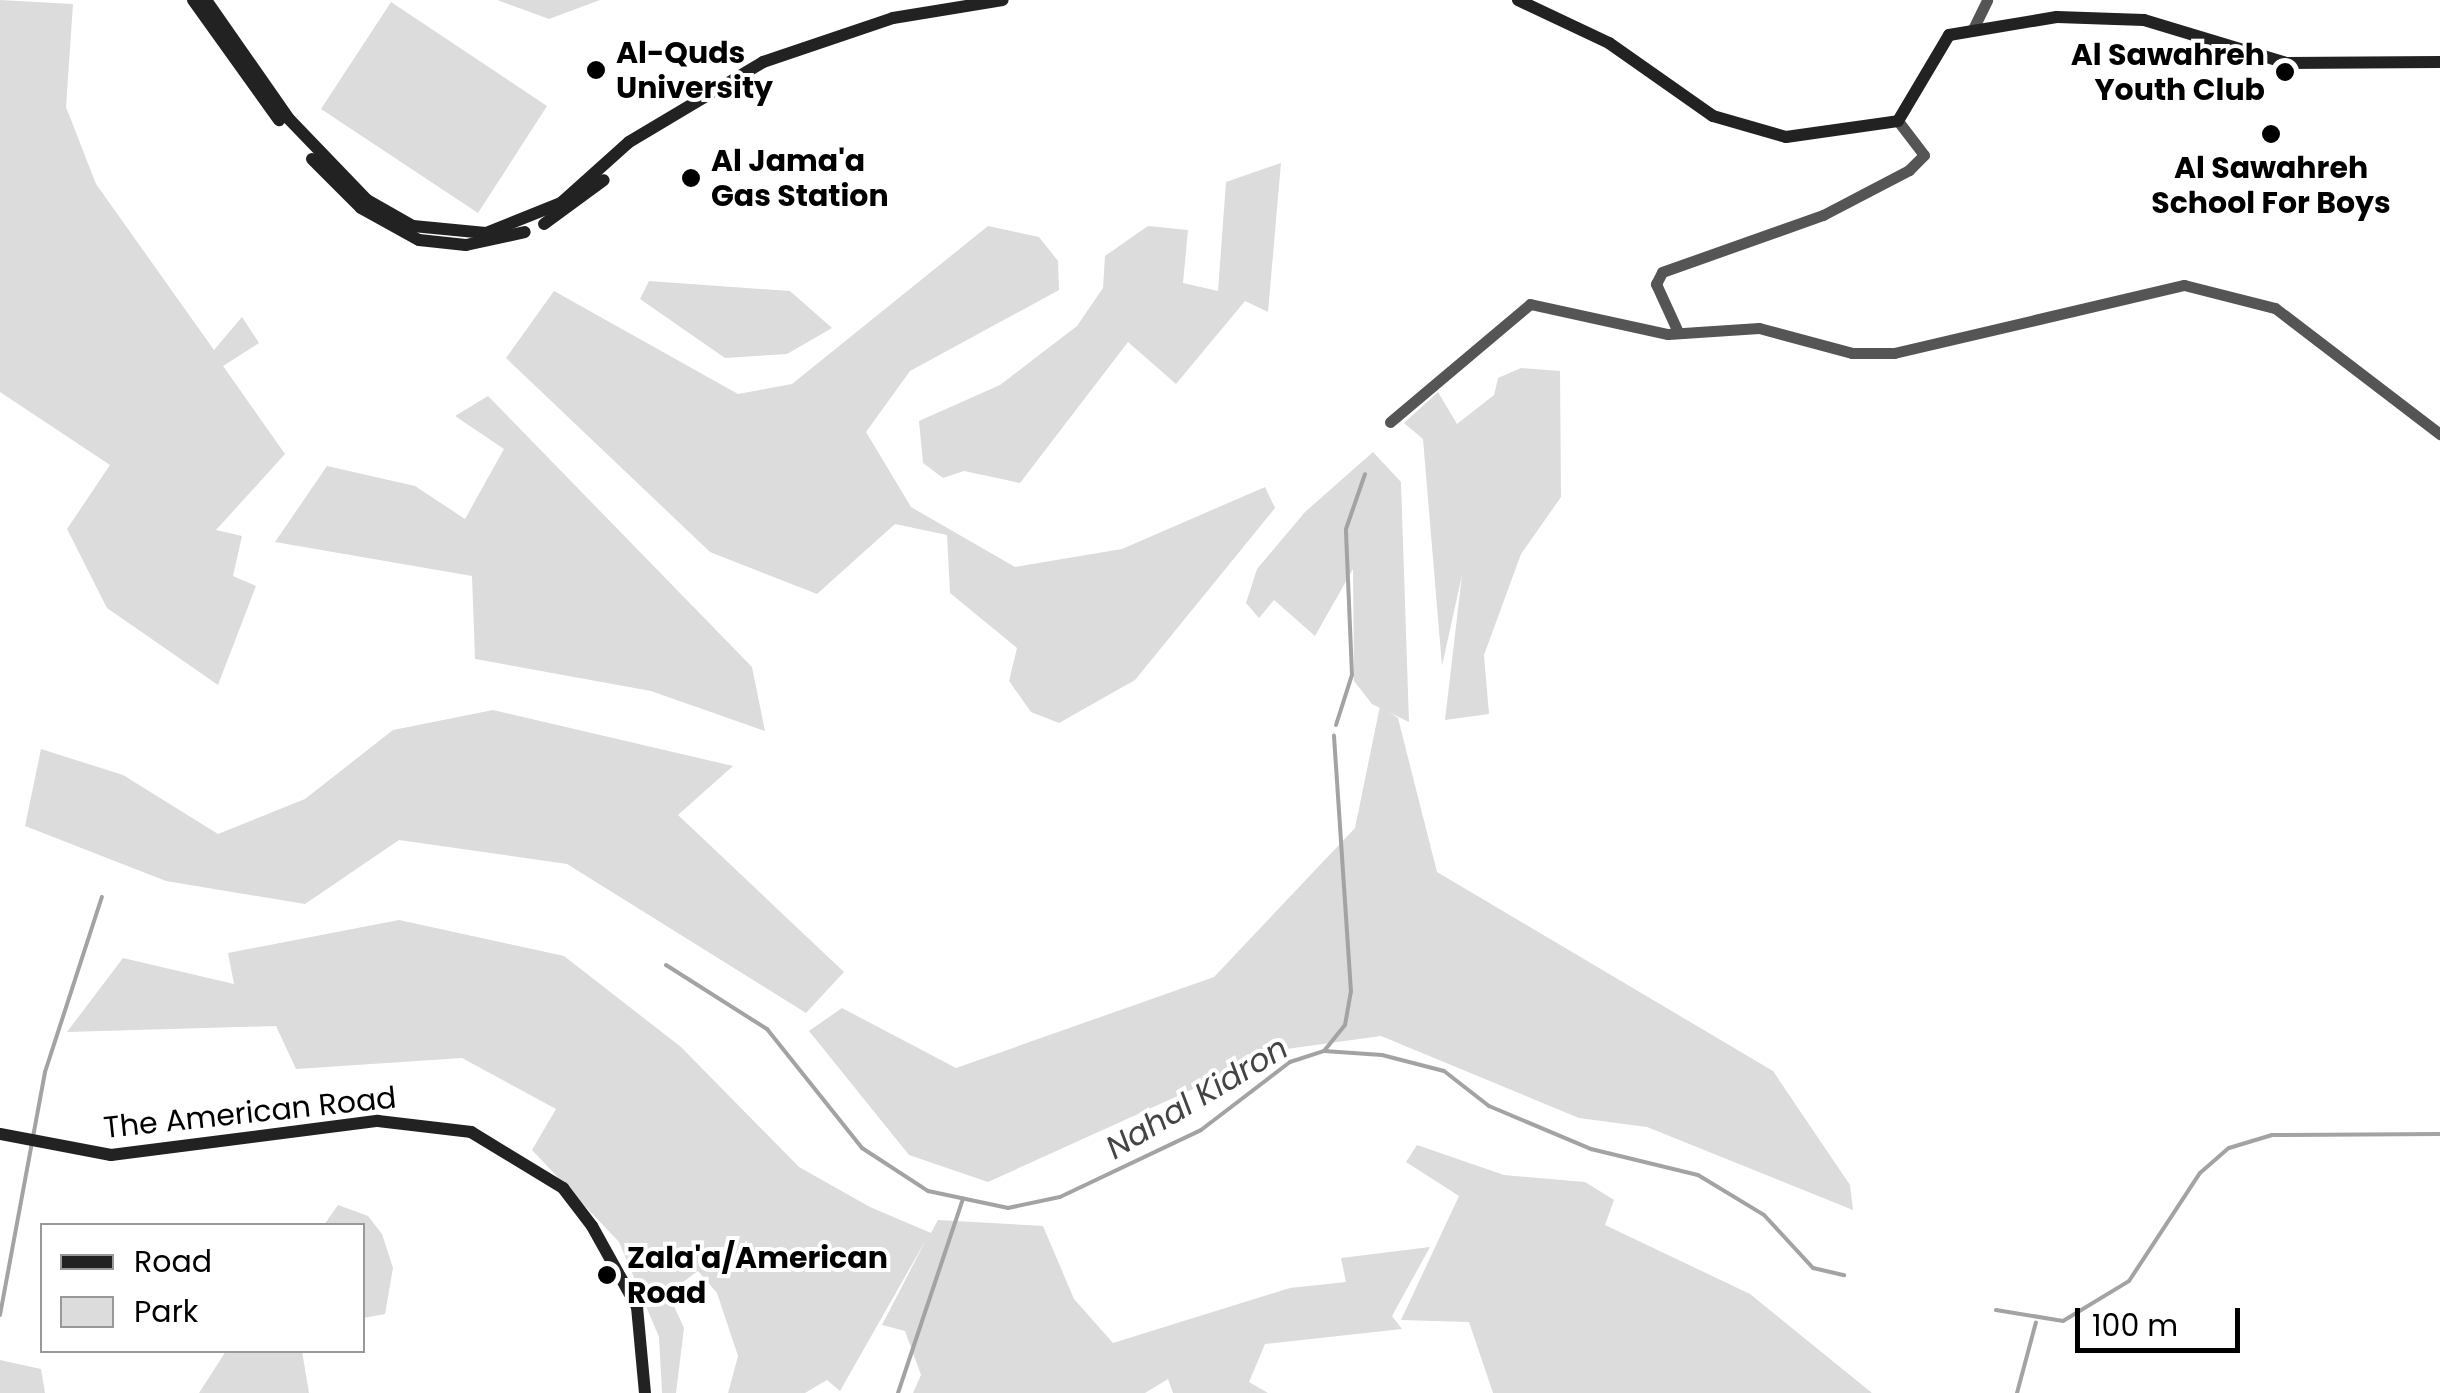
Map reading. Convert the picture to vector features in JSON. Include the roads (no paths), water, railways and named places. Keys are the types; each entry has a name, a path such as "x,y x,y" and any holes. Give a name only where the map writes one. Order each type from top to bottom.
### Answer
{"main road":[{"path":"193,0 324,172 361,208 419,240 466,245 538,228 596,188 650,130"},
{"path":"206,0 314,150 366,200 413,226 486,233 536,219 650,130 762,62 894,18 1003,0"},
{"path":"1518,0 1562,15 1741,128 1825,136 1898,121 1949,34 1974,27 2144,20 2286,63 2440,62"},
{"name":"The American Road","path":"0,1134 111,1155 378,1121 471,1132 547,1176 592,1226 637,1307 645,1393"}],"street":[{"path":"1974,27 1987,0"},
{"path":"1678,332 1656,284 1662,272 1823,216 1909,170 1924,154 1898,121"},
{"path":"1390,422 1530,304 1678,332 1759,328 1852,353 1894,354 2034,324 2087,303 2203,288 2275,308 2440,434"}],"waterway":[{"path":"1336,725 1352,675 1346,529 1365,474"},
{"path":"1324,1051 1345,1025 1351,992 1334,736"},
{"path":"0,1315 45,1072 102,897"},
{"name":"Nahal Kidron","path":"666,965 767,1029 862,1148 928,1191 1008,1208 1060,1197 1201,1130 1290,1062 1324,1051 1382,1055 1444,1071 1489,1106 1591,1149 1698,1175 1764,1215 1813,1268 1844,1275"},
{"name":"Nahal Kidron","path":"1996,1310 2063,1321 2129,1281 2200,1173 2229,1148 2272,1135 2440,1134"},
{"path":"898,1393 963,1199"},
{"path":"2017,1393 2036,1322"}],"place":[{"name":"Al-Quds University","path":"596,70"},
{"name":"Al Sawahreh Youth Club","path":"2285,72"},
{"name":"Al Sawahreh School For Boys","path":"2271,134"},
{"name":"Al Jama'a Gas Station","path":"691,178"},
{"name":"Zala'a/American Road","path":"607,1275"}]}
